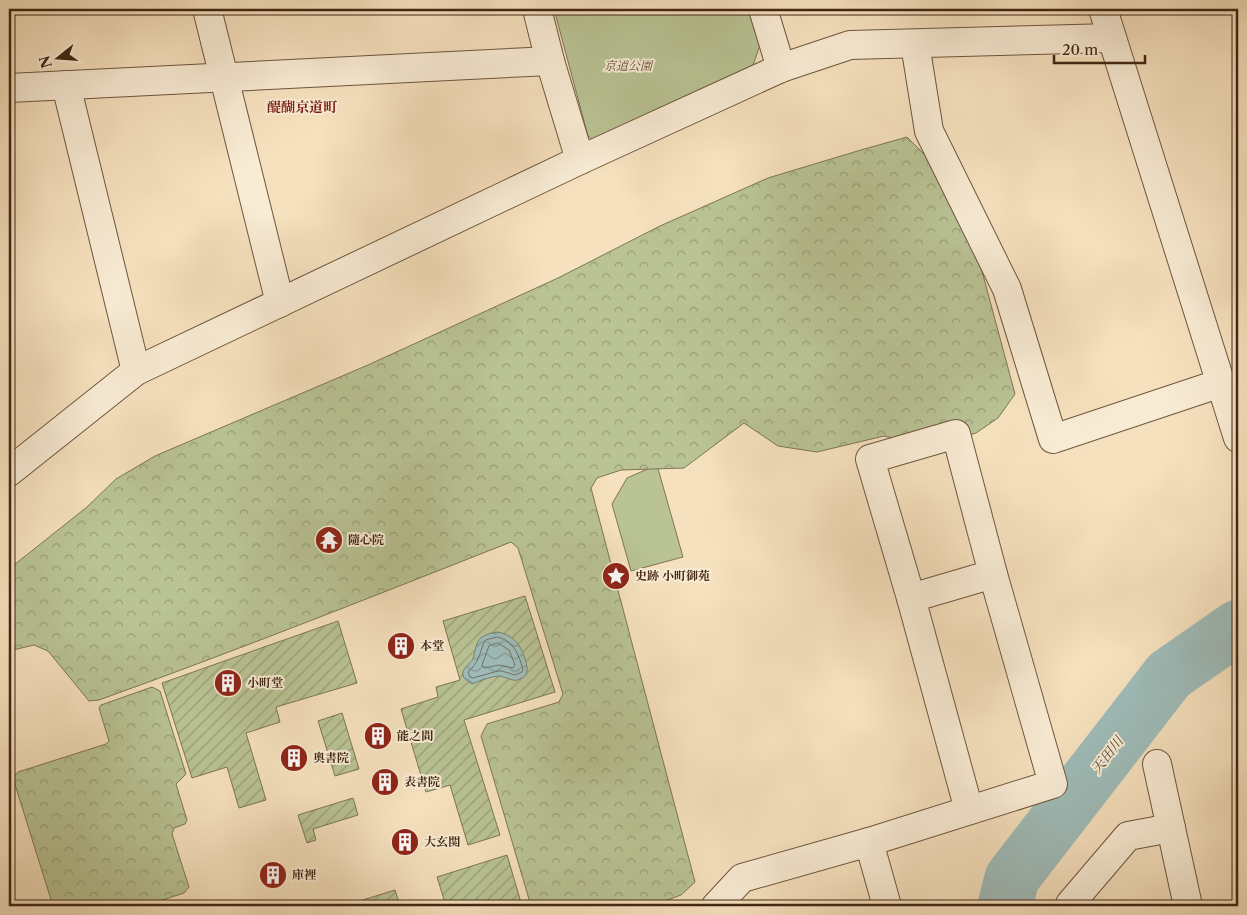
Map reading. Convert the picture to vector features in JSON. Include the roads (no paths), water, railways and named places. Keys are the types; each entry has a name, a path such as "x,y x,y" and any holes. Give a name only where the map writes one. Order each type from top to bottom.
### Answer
{"street":[{"path":"207,9 280,303"},
{"path":"537,9 550,61 580,160"},
{"path":"762,9 781,68"},
{"path":"1103,9 1238,438"},
{"path":"9,472 136,371 580,160 781,68 850,45 1112,38"},
{"path":"915,44 929,131 1007,289 1052,439 1221,383"},
{"path":"9,88 550,61"},
{"path":"66,85 136,371"},
{"path":"716,906 742,878 869,842 1053,784 993,574 956,434 870,459 911,598 969,810"},
{"path":"911,598 993,574"},
{"path":"1157,764 1188,906"},
{"path":"1070,906 1128,836 1171,828"},
{"path":"869,842 887,906"}],"water":[{"path":"497,632 508,635 519,646 526,661 526,674 524,677 516,680 498,676 472,684 464,678 464,670 473,659 478,641 485,635"}],"waterway":[{"name":"天田川","path":"1005,906 1012,878 1169,675 1238,627"}],"place":[{"name":"隨心院","path":"329,540"},
{"name":"史跡 小町御苑","path":"616,576"},
{"name":"本堂","path":"401,646"},
{"name":"小町堂","path":"228,683"},
{"name":"能之間","path":"378,736"},
{"name":"奥書院","path":"294,758"},
{"name":"表書院","path":"385,782"},
{"name":"大玄関","path":"405,842"},
{"name":"庫裡","path":"273,875"}],"district":[{"name":"醍醐京道町","path":"302,107"}],"park label":[{"name":"京道公園","path":"628,66"}]}
